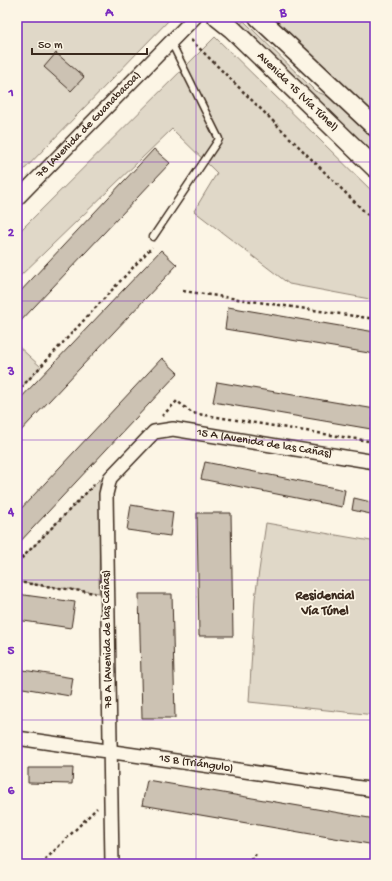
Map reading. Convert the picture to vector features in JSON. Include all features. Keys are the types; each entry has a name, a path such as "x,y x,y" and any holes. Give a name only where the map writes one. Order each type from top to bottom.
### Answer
{"main road":[{"name":"Avenida 15 (Vía Túnel)","path":"218,17 375,168"},
{"path":"258,17 375,128"}],"street":[{"name":"78 (Avenida de Guanabacoa)","path":"17,199 195,17"},
{"name":"15 A (Avenida de las Cañas)","path":"154,432 173,429 375,462"},
{"name":"78 A (Avenida de las Cañas)","path":"112,864 106,494 110,478 154,432"},
{"name":"15 B (Triángulo)","path":"17,738 110,753 375,790"}],"lane":[{"path":"153,238 219,139 171,42"}],"path":[{"path":"182,31 375,222"},
{"path":"17,392 154,245"},
{"path":"183,291 375,318"},
{"path":"160,418 177,401 192,413 375,442"},
{"path":"17,563 94,485"},
{"path":"17,582 107,595"},
{"path":"41,864 110,795"},
{"path":"246,864 256,854"}],"shaded area":[{"path":"17,17 172,17 17,177"},
{"path":"265,17 375,17 375,119"},
{"path":"244,21 315,91 330,97 375,141 375,156 240,24"},
{"path":"215,37 375,194 375,300 289,284 194,211 217,173 172,129 17,279 17,234"},
{"path":"17,345 41,367 17,392"},
{"path":"100,479 99,593 17,582 17,563"},
{"path":"266,523 371,541 375,545 375,715 249,702 255,598"}],"building":[{"path":"56,53 84,77 71,91 44,67"},
{"path":"154,149 170,163 17,325 17,295"},
{"path":"161,250 177,265 17,435 17,402"},
{"path":"228,307 375,332 375,354 225,329"},
{"path":"162,358 178,373 17,545 17,513"},
{"path":"217,382 375,409 371,429 213,402"},
{"path":"205,462 345,490 342,507 201,479"},
{"path":"354,498 375,503 375,515 352,510"},
{"path":"131,505 173,512 170,536 127,530"},
{"path":"197,513 231,513 233,636 199,636"},
{"path":"17,594 75,602 71,628 17,620"},
{"path":"139,594 172,594 175,718 142,718"},
{"path":"17,669 73,678 70,696 17,687"},
{"path":"28,768 73,768 72,784 28,783"},
{"path":"147,780 375,819 375,845 142,805"}],"district":[{"name":"Residencial Vía Túnel","path":"325,604"}]}
